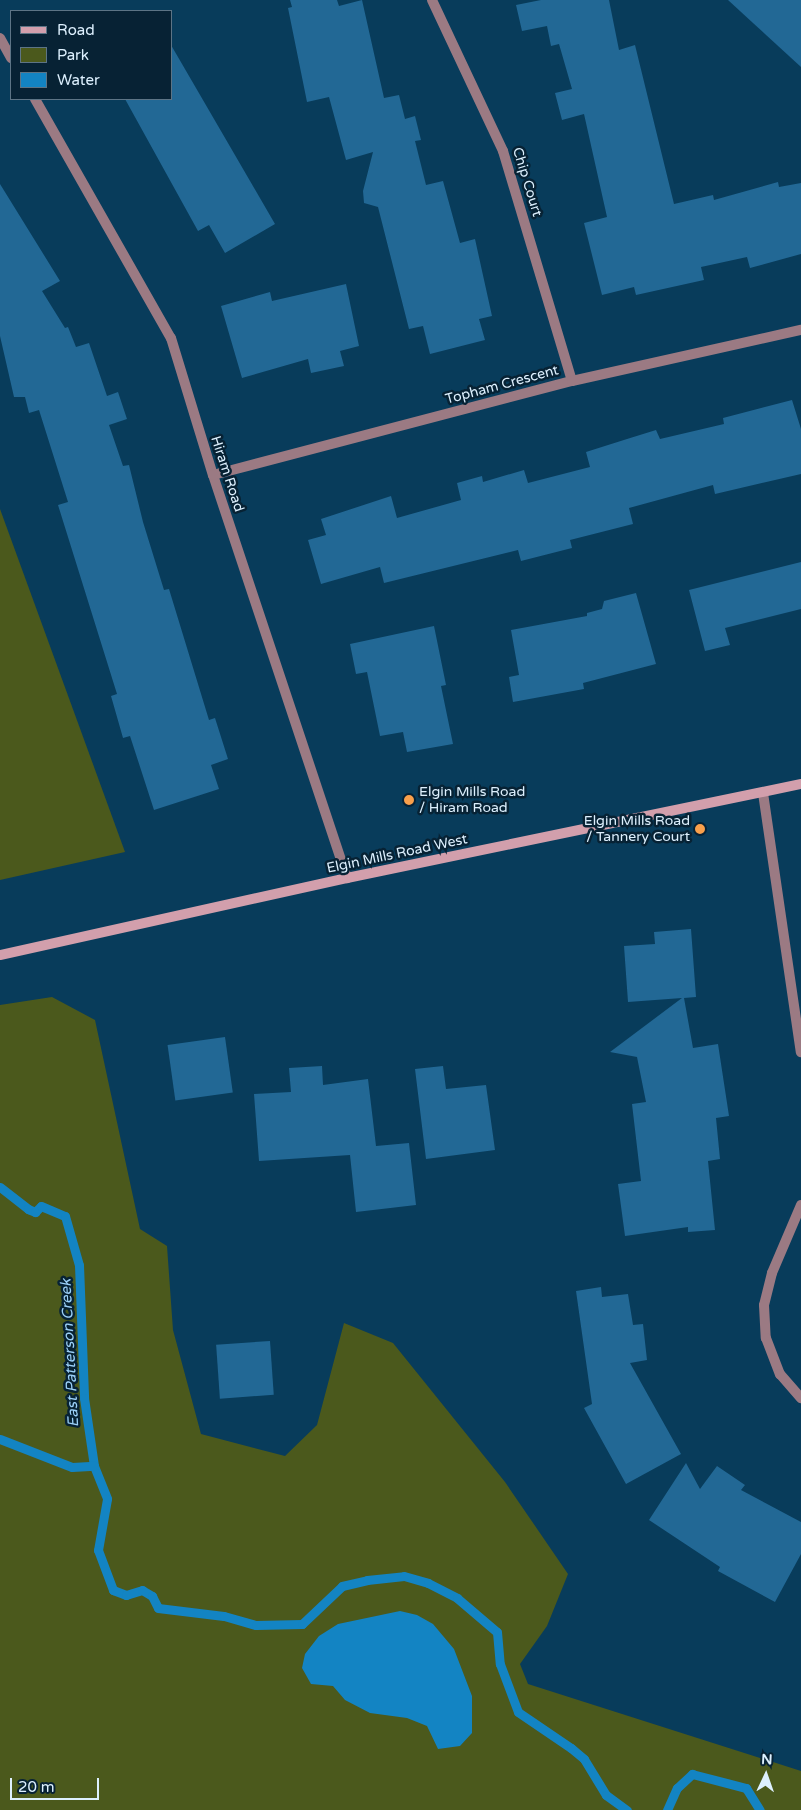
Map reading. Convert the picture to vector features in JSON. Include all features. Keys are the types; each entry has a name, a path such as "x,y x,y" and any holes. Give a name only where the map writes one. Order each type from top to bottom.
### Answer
{"main road":[{"name":"Elgin Mills Road West","path":"0,955 347,878 763,794 801,784"}],"street":[{"name":"Chip Court","path":"432,0 503,150 572,381"},
{"path":"0,38 10,56"},
{"name":"Hiram Road","path":"36,100 171,338 213,475 347,878"},
{"name":"Topham Crescent","path":"213,475 572,381 801,330"},
{"path":"763,794 801,1052"},
{"path":"801,1204 772,1273 764,1305 766,1338 780,1374 801,1398"}],"green space":[{"path":"0,509 125,852 0,880"},
{"path":"52,997 95,1020 140,1229 167,1246 173,1330 201,1434 285,1456 317,1425 344,1323 393,1343 505,1482 568,1574 547,1626 520,1664 528,1684 801,1771 801,1810 0,1810 0,1005"}],"water":[{"path":"400,1611 417,1615 433,1624 454,1649 472,1696 472,1733 460,1746 438,1749 427,1726 407,1718 370,1713 345,1700 333,1686 311,1684 302,1668 305,1654 319,1636 338,1624"}],"building":[{"path":"290,0 337,0 339,6 362,0 384,98 399,95 405,119 415,116 421,140 415,141 426,185 443,181 460,243 475,239 492,316 479,319 485,340 430,354 423,326 409,329 378,207 364,203 363,191 373,152 346,160 329,97 307,102 288,8 292,7"},
{"path":"541,0 609,0 619,50 635,45 674,204 713,195 714,200 778,182 779,187 801,183 801,254 750,268 747,257 701,267 704,280 636,295 634,287 602,295 584,223 607,217 584,114 562,120 555,93 572,89 559,44 551,46 547,26 522,31 516,5"},
{"path":"728,0 801,0 801,67 753,23"},
{"path":"172,47 275,224 225,253 209,225 198,231 126,100 172,100"},
{"path":"0,184 60,281 42,291 65,328 68,327 76,347 89,343 107,396 118,392 127,419 109,425 123,466 129,465 143,522 164,590 169,589 209,720 215,718 228,759 211,765 219,789 154,810 130,736 123,738 111,696 117,694 58,505 68,502 39,410 29,413 25,397 14,397 0,336"},
{"path":"346,284 359,346 340,351 344,366 311,373 308,359 242,378 221,306 270,292 272,301"},
{"path":"792,400 801,429 801,474 715,494 713,485 629,508 633,524 570,540 572,548 521,561 518,550 384,583 380,567 321,584 308,540 326,535 321,519 391,496 397,518 461,500 457,483 482,476 483,482 524,470 528,483 590,467 586,452 627,439 656,430 660,439 724,424 723,418"},
{"path":"801,562 801,609 725,628 730,645 705,651 689,590"},
{"path":"636,593 656,664 583,683 584,689 513,702 509,677 519,675 511,630 587,616 587,613 602,609 604,601"},
{"path":"434,626 446,685 441,686 453,744 407,752 403,732 380,736 367,672 356,674 350,644"},
{"path":"691,929 696,997 684,998 693,1048 718,1044 729,1116 716,1118 720,1159 708,1161 715,1230 688,1232 688,1227 625,1236 618,1184 641,1181 632,1104 646,1102 637,1057 610,1052 682,998 628,1002 624,946 655,944 654,932"},
{"path":"225,1037 233,1092 175,1101 168,1045"},
{"path":"322,1066 323,1085 368,1079 376,1146 409,1143 416,1205 356,1212 350,1155 259,1161 254,1094 291,1092 289,1068"},
{"path":"443,1066 446,1089 486,1085 495,1150 426,1159 415,1069"},
{"path":"601,1287 602,1297 628,1294 633,1325 643,1324 647,1360 630,1363 681,1454 626,1484 584,1408 592,1404 576,1291"},
{"path":"270,1341 274,1395 220,1399 216,1345"},
{"path":"686,1463 700,1489 717,1466 745,1485 741,1490 801,1522 801,1554 775,1602 718,1571 720,1567 649,1520"}],"waterway":[{"name":"East Patterson Creek","path":"0,1187 28,1209 35,1212 41,1206 65,1216 79,1265 84,1398 94,1466 107,1499 98,1550 113,1590 126,1595 142,1590 152,1596 158,1608 224,1616 256,1625 302,1624 342,1586 367,1580 404,1576 428,1583 457,1598 497,1632 500,1664 518,1712 584,1759 606,1795 627,1810"},
{"path":"0,1439 72,1467 94,1466"},
{"name":"East Patterson Creek","path":"667,1810 677,1788 692,1774 746,1788 760,1810"}],"place":[{"name":"Elgin Mills Road / Hiram Road","path":"409,800"},
{"name":"Elgin Mills Road / Tannery Court","path":"700,829"}]}
